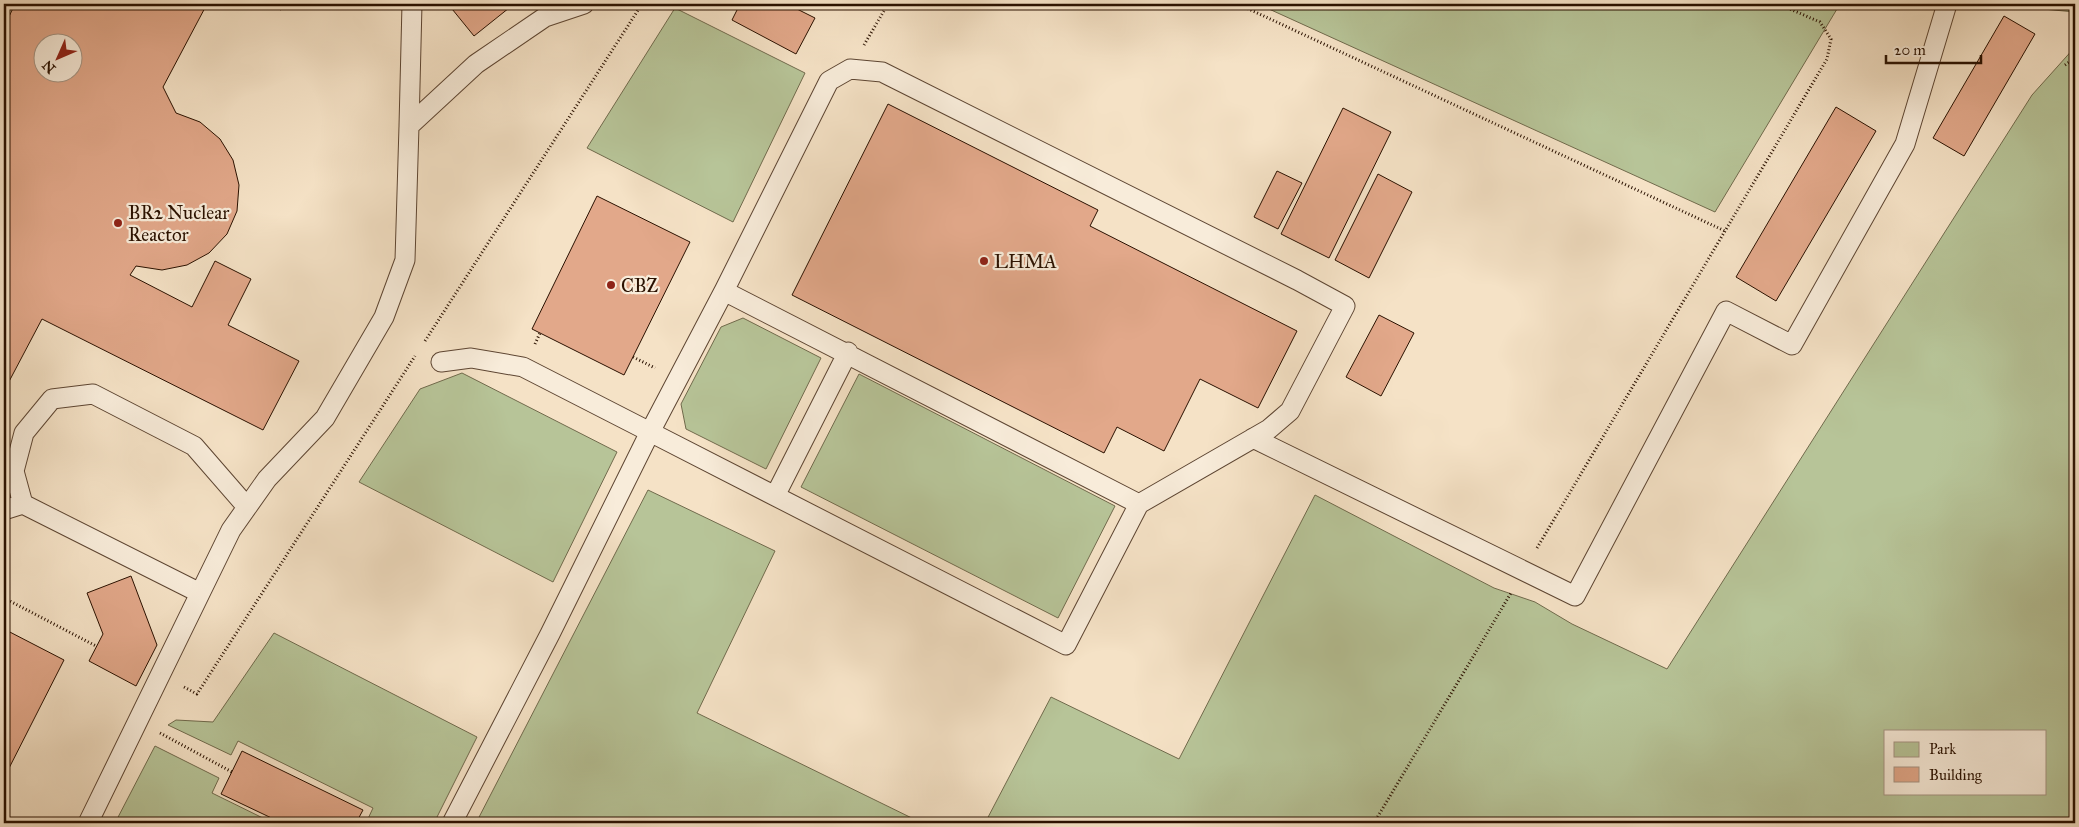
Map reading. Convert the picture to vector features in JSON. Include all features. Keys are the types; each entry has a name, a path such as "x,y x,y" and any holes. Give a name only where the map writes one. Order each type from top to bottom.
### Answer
{"lane":[{"path":"88,823 231,530 267,479 325,418 384,316 405,260 412,4"},
{"path":"409,126 476,64 545,17 584,4"},
{"path":"1253,438 1575,596 1726,312 1792,345 1905,144 1947,4"},
{"path":"441,362 471,358 523,367 650,432 1066,645 1139,504 1269,429 1290,410 1344,306 1288,275 882,72 850,69 829,81 724,291 650,432 550,634 452,823"},
{"path":"724,291 848,352 1139,504"},
{"path":"775,496 848,352"},
{"path":"23,504 14,471 24,433 52,399 94,394 194,446 247,507"},
{"path":"4,510 23,504 200,593"}],"path":[{"path":"422,344 642,4"},
{"path":"850,69 888,4"},
{"path":"1238,4 1725,232"},
{"path":"1374,823 1827,59 1831,39 1820,22 1783,6 1766,4"},
{"path":"2065,65 2075,58"},
{"path":"161,674 197,694 417,353"},
{"path":"4,598 96,646"},
{"path":"137,721 232,772"}],"green space":[{"path":"1258,4 1840,4 1715,212"},
{"path":"1989,4 2075,4 2075,12"},
{"path":"675,8 805,73 733,222 587,148"},
{"path":"2075,47 2075,823 985,823 1051,697 1179,759 1315,495 1494,588 1535,602 1572,624 1667,669 2032,95"},
{"path":"743,318 821,358 766,469 686,429 681,404 721,327"},
{"path":"462,373 617,452 553,582 359,482 420,389"},
{"path":"859,374 1115,506 1058,618 801,487"},
{"path":"648,490 775,551 697,713 922,823 476,823"},
{"path":"274,633 477,737 434,823 366,823 373,808 238,741 231,755 168,725 176,720 213,722"},
{"path":"155,746 219,778 212,793 273,823 115,823"}],"building":[{"name":"BR2 Nuclear Reactor","path":"15,4 207,4 163,87 176,113 200,122 220,139 233,160 239,185 237,211 227,234 209,253 187,265 162,270 136,266 130,275 192,307 215,261 251,279 228,325 299,361 263,430 42,319 4,391 4,27"},
{"path":"269,4 284,4 281,10"},
{"path":"448,4 514,4 474,36"},
{"path":"740,4 787,4 815,18 796,54 732,20"},
{"path":"2004,16 2035,34 1964,156 1933,138"},
{"name":"LHMA","path":"888,104 1098,210 1090,226 1297,331 1258,408 1200,379 1164,451 1117,427 1104,453 792,295"},
{"path":"1836,107 1876,131 1776,301 1736,277"},
{"path":"1343,108 1391,132 1329,258 1281,234"},
{"path":"1277,171 1302,183 1278,229 1254,217"},
{"path":"1378,174 1412,192 1369,278 1335,260"},
{"name":"CBZ","path":"597,196 690,242 624,375 532,329"},
{"path":"1379,315 1414,333 1381,396 1346,377"},
{"path":"131,576 157,645 136,686 89,661 103,634 87,593"},
{"path":"4,629 64,660 4,778"},
{"path":"242,751 363,810 356,823 282,823 221,794"}],"place":[{"name":"BR2 Nuclear Reactor","path":"118,223"},
{"name":"LHMA","path":"984,261"},
{"name":"CBZ","path":"611,285"}]}
